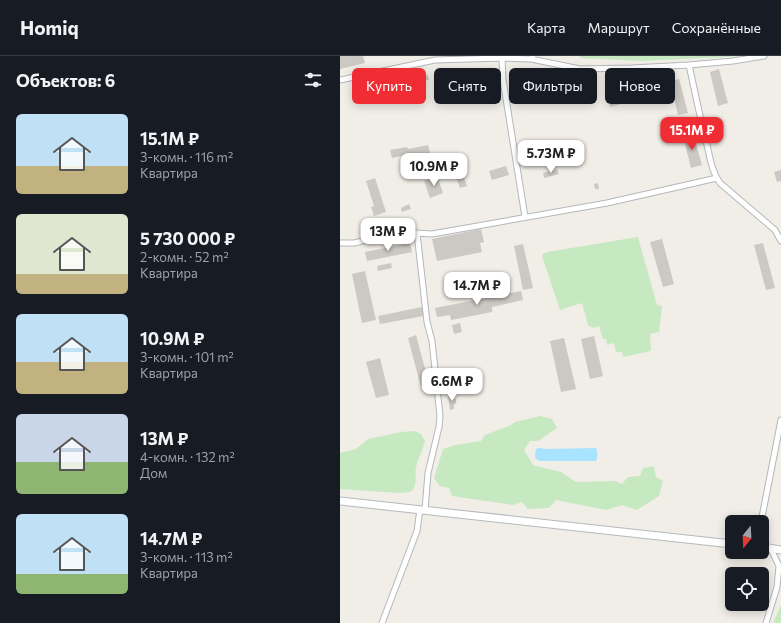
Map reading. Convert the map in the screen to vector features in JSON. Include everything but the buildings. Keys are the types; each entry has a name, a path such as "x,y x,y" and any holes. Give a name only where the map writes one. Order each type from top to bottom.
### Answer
{"main road":[{"path":"340,501 725,543"},
{"path":"771,549 781,550"}],"street":[{"path":"340,80 435,60 532,58 580,69 690,65 733,61 764,56"},
{"path":"502,58 503,80 525,217"},
{"path":"690,65 700,116 716,178 775,230 781,241"},
{"path":"340,243 354,243 401,232 432,234 607,203 716,178"},
{"path":"382,623 417,531 423,510 428,473 439,427 440,416 432,341 427,322 417,233"},
{"path":"762,515 781,420"},
{"path":"766,623 777,588 779,566 771,549"}],"green space":[{"path":"579,56 747,56 641,61 580,58"},
{"path":"638,237 657,305 662,306 659,332 650,334 651,351 623,357 622,352 616,352 614,343 607,345 606,339 603,339 599,326 593,328 588,325 582,303 560,310 542,256 547,252"},
{"path":"540,416 552,419 557,428 538,441 530,441 524,450 533,465 561,472 576,482 615,481 622,484 628,477 640,476 643,468 654,466 656,477 663,481 659,496 637,510 622,505 606,510 556,500 549,508 528,509 522,502 513,505 452,496 449,488 440,486 434,478 443,449 455,445 481,441 485,435 515,422"},
{"path":"416,431 421,434 425,441 416,467 415,485 411,492 399,493 340,489 340,453 356,449 368,439 401,432"},
{"path":"781,605 781,623 773,623"}],"water":[{"path":"596,448 597,456 596,461 541,461 537,460 535,457 536,449"}]}
